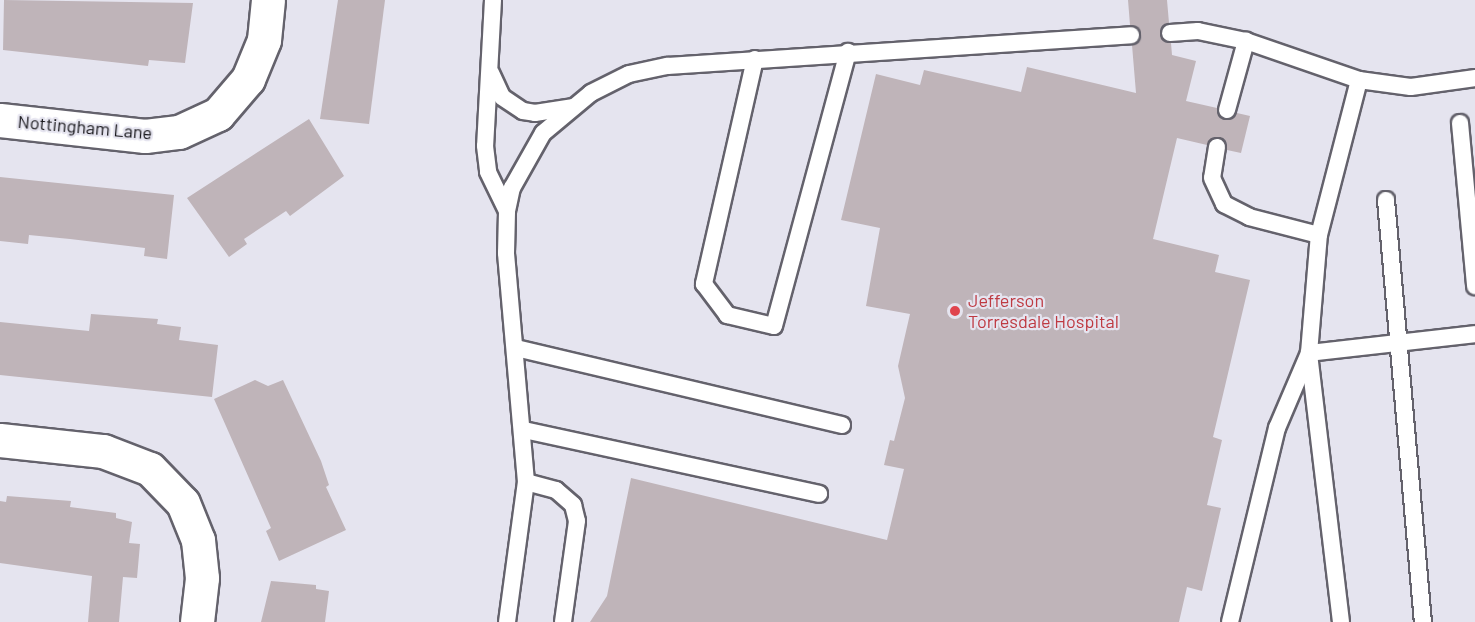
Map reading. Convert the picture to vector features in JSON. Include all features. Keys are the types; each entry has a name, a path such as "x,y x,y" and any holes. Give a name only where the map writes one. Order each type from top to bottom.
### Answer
{"street":[{"name":"Nottingham Lane","path":"0,120 145,136 179,132 218,114 248,79 264,40 268,0"},
{"path":"0,440 103,451 150,469 183,503 198,540 202,578 197,622"}],"lane":[{"path":"493,0 485,146 488,172 507,211"},
{"path":"1170,33 1198,31 1246,41 1359,80 1411,87 1475,78"},
{"path":"507,622 526,482 524,430 506,253 507,211 512,188 543,133 574,106 629,74 668,66 755,58 1131,35"},
{"path":"1227,110 1246,41"},
{"path":"755,58 704,284 727,315 774,326 848,52"},
{"path":"489,67 502,97 517,108 535,113 574,106"},
{"path":"1341,622 1309,352 1319,235 1359,80"},
{"path":"1460,123 1475,286"},
{"path":"1217,147 1212,178 1224,204 1249,217 1319,235"},
{"path":"1386,200 1423,622"},
{"path":"1309,352 1475,334"},
{"path":"516,348 842,425"},
{"path":"1232,621 1277,428 1309,352"},
{"path":"524,430 819,494"},
{"path":"526,482 556,490 573,505 577,521 563,622"}],"building":[{"path":"4,0 193,3 185,63 149,60 148,66 3,50"},
{"path":"338,0 385,0 369,124 320,119"},
{"path":"1128,0 1167,0 1169,23 1161,28 1161,38 1171,43 1172,55 1196,61 1186,101 1217,108 1225,120 1237,113 1250,116 1241,153 1227,150 1227,143 1219,137 1207,145 1177,138 1153,239 1219,255 1215,272 1250,280 1213,437 1222,440 1207,505 1221,508 1202,591 1187,587 1179,622 590,622 607,596 631,478 887,540 904,469 884,465 890,440 894,441 905,398 898,366 910,314 866,306 880,228 841,220 876,74 920,85 924,70 1021,92 1027,67 1136,93 1132,45 1140,40 1141,34 1130,25"},
{"path":"309,119 344,176 290,216 286,211 244,239 247,244 229,257 187,198"},
{"path":"0,177 174,195 167,259 144,256 145,248 70,239 29,235 28,244 0,241"},
{"path":"91,314 158,319 157,324 181,327 179,340 218,345 212,397 0,375 0,322 89,331"},
{"path":"255,380 268,386 283,380 321,461 329,485 326,487 346,530 279,561 266,531 271,528 214,399"},
{"path":"7,496 71,501 70,507 116,513 116,518 132,522 129,543 140,544 137,578 123,577 119,622 88,622 92,576 0,563 0,501 6,502"},
{"path":"271,581 316,585 316,589 329,591 325,622 261,622"}],"place":[{"name":"Jefferson Torresdale Hospital","path":"955,311"}]}
